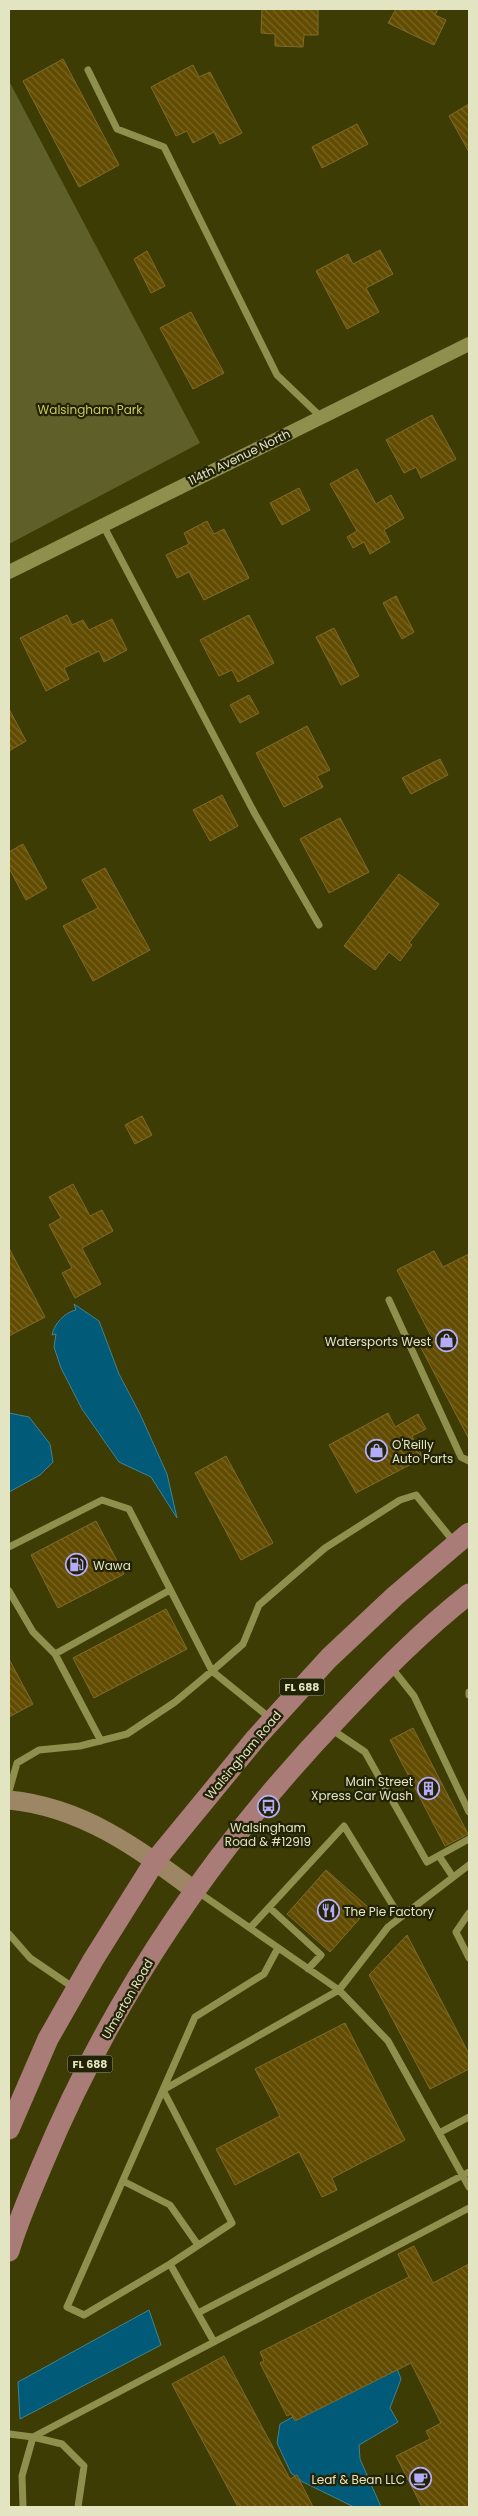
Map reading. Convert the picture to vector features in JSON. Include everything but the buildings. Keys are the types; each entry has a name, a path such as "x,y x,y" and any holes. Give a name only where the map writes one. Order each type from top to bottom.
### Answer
{"main road":[{"name":"Walsingham Road","path":"156,1861 272,1720 330,1658 395,1596 462,1538"},
{"name":"FL 688","path":"194,1890 256,1810 329,1727 389,1664 469,1594"},
{"name":"FL 688","path":"9,2129 48,2039 156,1861"},
{"name":"Ulmerton Road","path":"9,2250 68,2104 126,1995 194,1890"}],"street":[{"name":"114th Avenue North","path":"9,572 469,344"},
{"path":"9,1800 36,1803 78,1815 156,1861 194,1890"}],"lane":[{"path":"88,70 117,129 164,147 277,375 321,417"},
{"path":"103,524 255,814 319,924"},
{"path":"389,1300 461,1457 469,1461"},
{"path":"9,1791 17,1763 39,1750 80,1746 127,1734 175,1702 242,1644 259,1605 325,1548 400,1500 416,1495 462,1538"},
{"path":"9,1547 102,1500 129,1509 212,1671 272,1720"},
{"path":"55,1654 170,1590"},
{"path":"9,1591 33,1632 55,1654 101,1741"},
{"path":"389,1664 414,1696 469,1812"},
{"path":"329,1727 365,1752 428,1862 469,1839"},
{"path":"250,1928 344,1826 400,1917"},
{"path":"439,1856 454,1877"},
{"path":"163,2090 339,1990 388,1927 469,1864"},
{"path":"194,1890 339,1990 388,2042 439,2133 466,2174 469,2187"},
{"path":"270,1908 321,1955 308,1969"},
{"path":"469,1913 456,1932 469,1958"},
{"path":"9,1934 30,1958 77,1989"},
{"path":"163,2090 232,2224 170,2264 84,2315 67,2307 163,2090 196,2017 264,1974 278,1948"},
{"path":"439,2133 469,2117"},
{"path":"198,2313 466,2174"},
{"path":"123,2181 170,2205 198,2245"},
{"path":"23,2507 22,2476 33,2437 469,2208"},
{"path":"170,2264 214,2342"},
{"path":"9,2434 33,2437 62,2444 84,2466 78,2507"}],"green space":[{"name":"Walsingham Park","path":"9,81 200,443 9,544"}],"water":[{"path":"74,1304 99,1321 119,1374 140,1414 167,1474 177,1518 151,1477 119,1462 82,1409 61,1368 54,1347 56,1334 52,1335 61,1319 68,1313 76,1310"},
{"path":"9,1413 29,1417 50,1444 53,1462 40,1475 9,1492"},
{"path":"149,2310 161,2345 20,2419 18,2382"},
{"path":"394,2361 401,2379 390,2408 398,2422 359,2445 360,2459 381,2507 354,2507 303,2482 291,2473 277,2443 280,2424"}],"place":[{"name":"Watersports West","path":"447,1341"},
{"name":"O'Reilly Auto Parts","path":"376,1451"},
{"name":"Wawa","path":"77,1565"},
{"name":"Main Street Xpress Car Wash","path":"429,1788"},
{"name":"Walsingham Road & #12919","path":"268,1806"},
{"name":"The Pie Factory","path":"328,1911"},
{"name":"Leaf & Bean LLC","path":"421,2479"}]}
